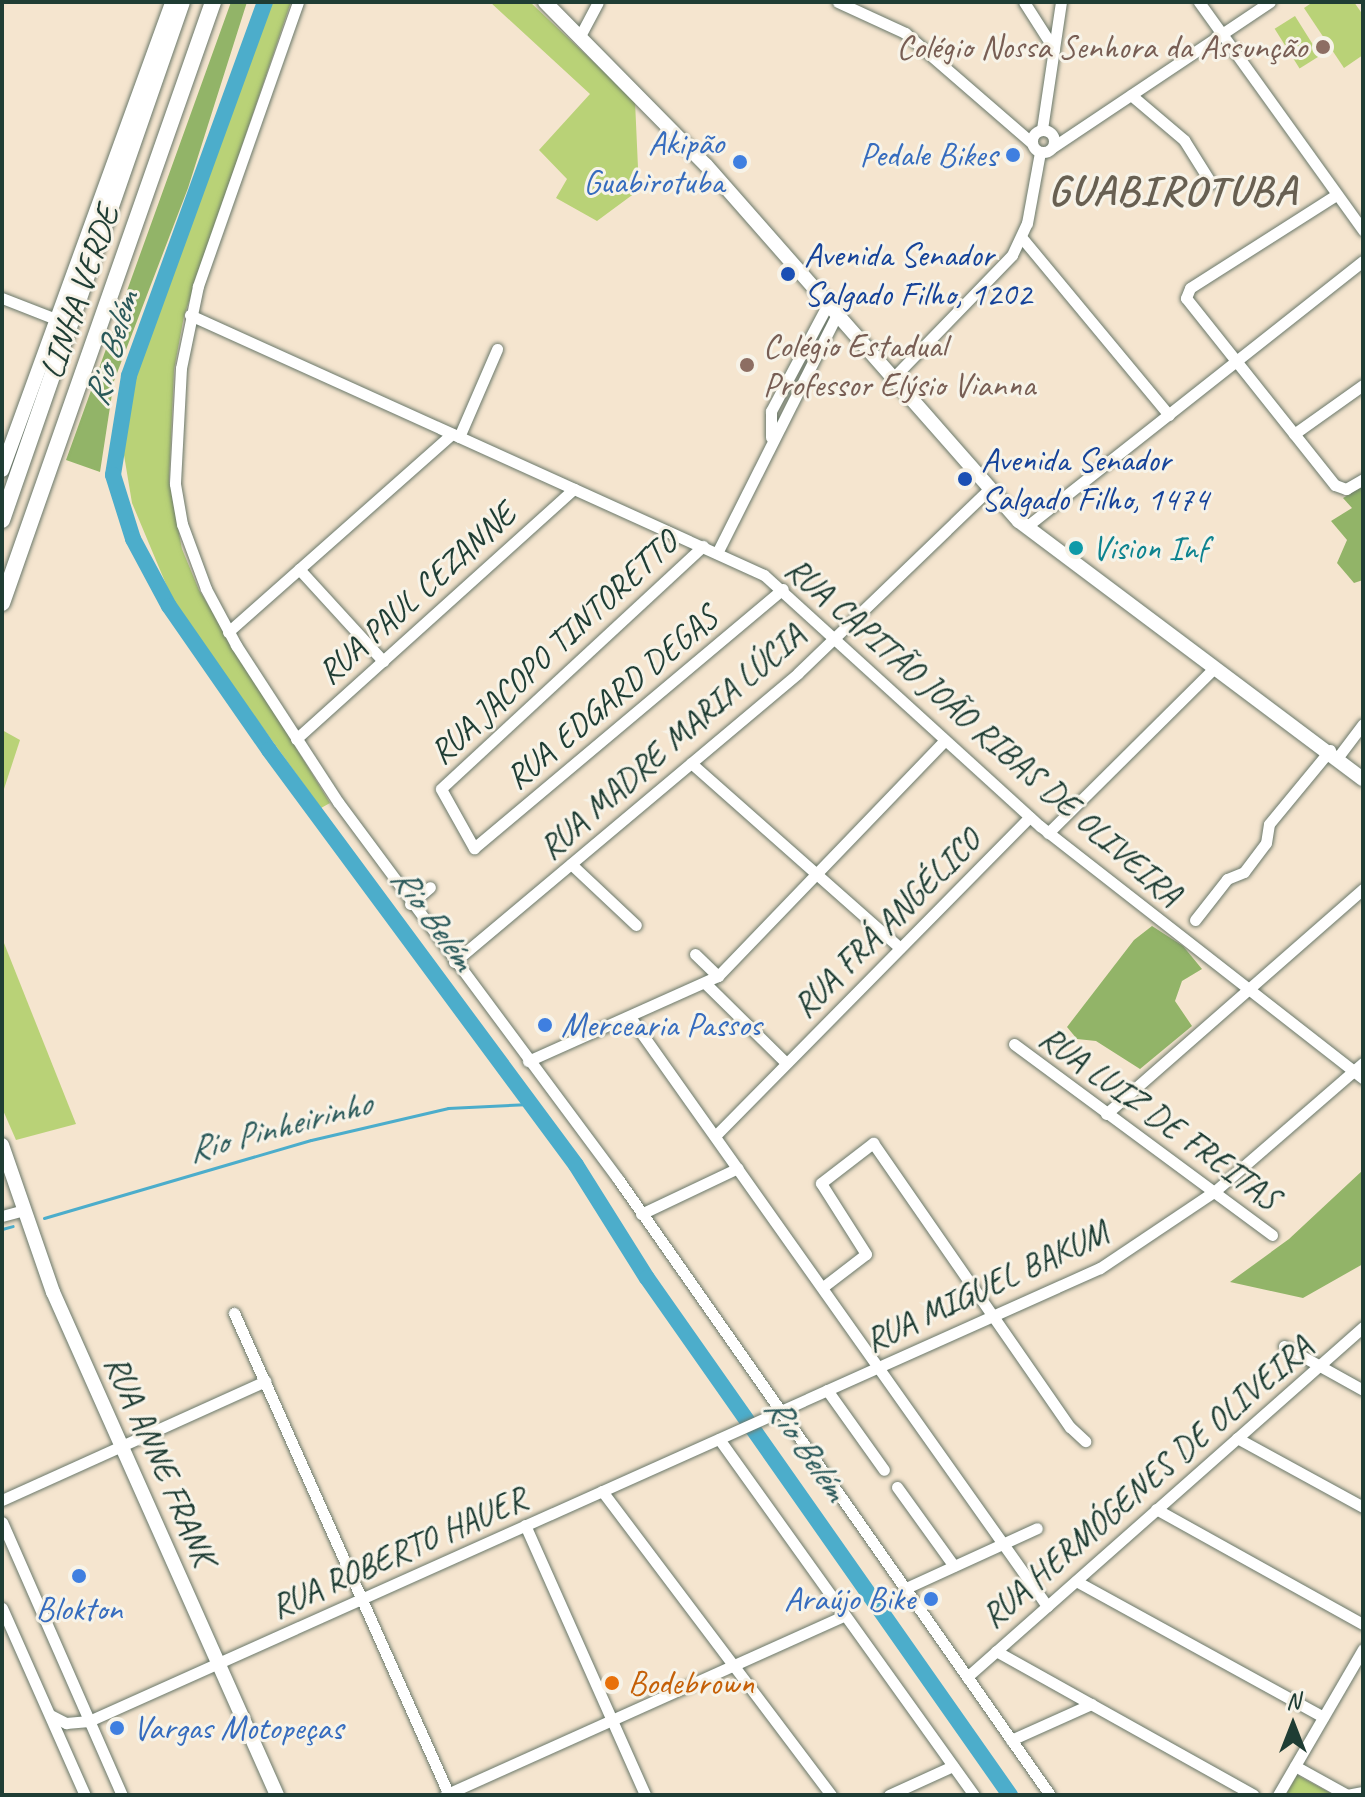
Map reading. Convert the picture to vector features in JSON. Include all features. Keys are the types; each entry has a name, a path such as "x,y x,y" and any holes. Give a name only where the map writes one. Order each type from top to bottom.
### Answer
{"highway":[{"name":"LINHA VERDE","path":"2,520 182,2"},
{"name":"LINHA VERDE","path":"2,603 213,2"}],"main road":[{"path":"2,470 172,2"},
{"path":"545,2 652,106 989,489 1026,527 1334,754 1363,779"},
{"name":"RUA ANNE FRANK","path":"2,1145 53,1292 277,1795"}],"street":[{"path":"298,2 190,315 177,397 175,484 188,544 228,632 296,739 410,904 641,1214 775,1414 1050,1795"},
{"path":"580,36 598,2"},
{"path":"838,2 905,33 1036,147 1053,147 1270,2"},
{"path":"1024,2 1054,49"},
{"path":"893,378 995,276 1022,238 1061,2"},
{"path":"1199,2 1363,230"},
{"path":"1131,95 1184,140 1211,183"},
{"path":"1042,129 1052,134 1053,147"},
{"path":"1336,195 1186,294 1236,362 1342,489 1363,479"},
{"path":"1022,238 1169,415"},
{"path":"1026,527 1363,261"},
{"path":"2,298 56,319"},
{"path":"717,553 771,440 771,411 832,309"},
{"name":"RUA CAPITÃO JOÃO RIBAS DE OLIVEIRA","path":"190,315 703,546 783,589 833,639 1048,833 1360,1070"},
{"path":"228,632 455,436 497,349"},
{"path":"1294,434 1363,385"},
{"name":"RUA PAUL CEZANNE","path":"296,739 574,489"},
{"name":"RUA MADRE MARIA LÚCIA","path":"454,962 833,639 989,489"},
{"name":"RUA JACOPO TINTORETTO","path":"474,848 441,789 703,546"},
{"path":"299,569 383,661"},
{"name":"RUA EDGARD DEGAS","path":"474,848 783,589"},
{"path":"1048,833 1215,667"},
{"path":"1195,920 1227,879 1244,872 1266,843 1269,824 1363,724"},
{"path":"528,1061 706,984 718,976 945,740"},
{"path":"691,763 900,948"},
{"name":"RUA FRÁ ANGÉLICO","path":"715,1136 1030,817"},
{"path":"571,864 636,925"},
{"path":"410,904 430,887"},
{"path":"1106,1114 1363,889"},
{"path":"695,954 718,976"},
{"path":"706,984 786,1063"},
{"path":"630,1017 1006,1542 1047,1606"},
{"name":"RUA LUIZ DE FREITAS","path":"1014,1044 1272,1235"},
{"name":"RUA MIGUEL BAKUM","path":"724,1436 1125,1254 1215,1191 1360,1070"},
{"path":"823,1287 866,1254 821,1183 873,1143 1070,1427 1085,1441"},
{"path":"641,1214 738,1168"},
{"path":"2,1216 24,1210"},
{"path":"234,1313 448,1794 843,1616"},
{"name":"RUA HERMÓGENES DE OLIVEIRA","path":"967,1677 1363,1327"},
{"path":"1284,1346 1363,1390"},
{"path":"2,1500 265,1381"},
{"path":"827,1390 884,1470"},
{"path":"724,1436 843,1616 974,1795"},
{"name":"RUA ROBERTO HAUER","path":"89,1721 724,1436"},
{"path":"1237,1438 1363,1507"},
{"path":"897,1487 954,1566"},
{"path":"602,1491 831,1795"},
{"path":"1156,1509 1363,1624"},
{"path":"2,1522 122,1795"},
{"path":"525,1525 645,1795"},
{"path":"904,1589 1037,1528"},
{"path":"1076,1581 1323,1717"},
{"path":"2,1608 85,1795"},
{"path":"1278,1795 1363,1649"},
{"path":"996,1651 1254,1795"},
{"path":"1011,1740 1091,1704"},
{"path":"50,1715 66,1723 89,1721"},
{"path":"889,1795 953,1766"},
{"path":"1295,1766 1347,1795 1363,1792"}],"green space":[{"path":"231,2 247,2 188,188 114,381 100,472 66,460"},
{"path":"269,2 291,2 184,316 174,370 169,481 182,549 199,590 330,803 321,808 176,608 132,503 123,449 133,378"},
{"path":"490,2 530,2 635,101 639,190 597,221 556,198 567,179 539,150 590,94"},
{"path":"1313,2 1354,2 1363,15 1363,55 1344,68 1304,8"},
{"path":"1295,16 1320,56 1300,69 1275,29"},
{"path":"1363,486 1363,580 1354,583 1337,563 1347,540 1331,521 1352,508 1343,498"},
{"path":"2,730 20,740 2,795"},
{"path":"1152,926 1183,946 1202,969 1182,981 1175,1001 1192,1026 1140,1069 1096,1041 1077,1039 1067,1027 1134,940"},
{"path":"2,938 76,1124 16,1140 2,1108"},
{"path":"1363,1170 1363,1264 1303,1298 1230,1282 1289,1239"},
{"path":"1297,1775 1334,1795 1286,1795"}],"waterway":[{"name":"Rio Belém","path":"265,2 129,376 113,475 133,539 169,606 269,750 576,1165 647,1278 1010,1795"},
{"name":"Rio Pinheirinho","path":"44,1218 311,1140 448,1108 530,1104"},
{"name":"Rio Pinheirinho","path":"2,1229 13,1226"}],"place":[{"name":"Colégio Nossa Senhora da Assunção","path":"1323,47"},
{"name":"Pedale Bikes","path":"1013,155"},
{"name":"Akipão Guabirotuba","path":"740,162"},
{"name":"Avenida Senador Salgado Filho, 1202","path":"788,274"},
{"name":"Colégio Estadual Professor Elýsio Vianna","path":"747,365"},
{"name":"Avenida Senador Salgado Filho, 1474","path":"965,479"},
{"name":"Vision Inf","path":"1076,548"},
{"name":"Mercearia Passos","path":"545,1025"},
{"name":"Blokton","path":"79,1576"},
{"name":"Araújo Bike","path":"931,1599"},
{"name":"Bodebrown","path":"612,1683"},
{"name":"Vargas Motopeças","path":"117,1728"}],"district":[{"name":"GUABIROTUBA","path":"1173,191"}]}
